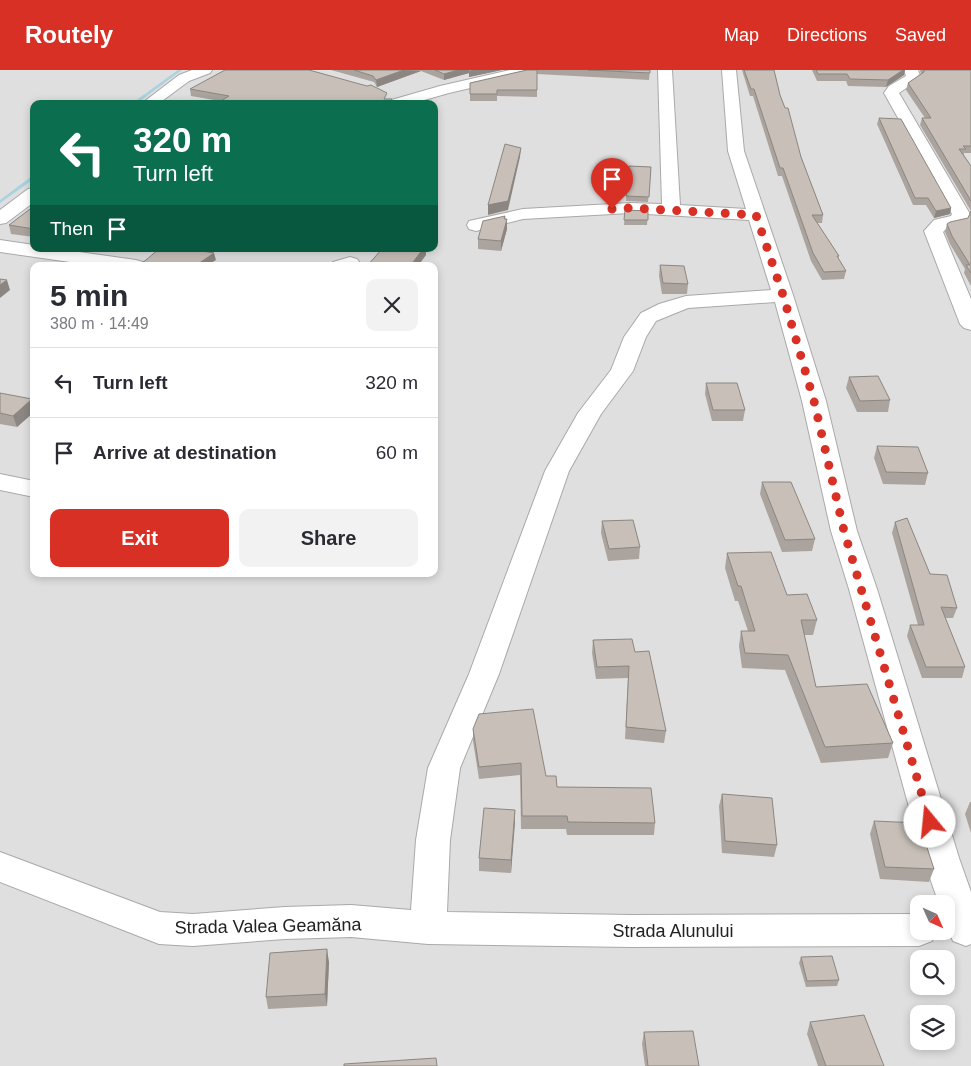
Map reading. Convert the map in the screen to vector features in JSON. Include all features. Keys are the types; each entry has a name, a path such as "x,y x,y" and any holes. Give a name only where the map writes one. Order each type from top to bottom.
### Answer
{"street":[{"path":"154,100 184,78 205,70"},
{"path":"407,100 445,89 529,70"},
{"path":"665,70 672,210"},
{"path":"729,70 736,151 783,295 814,401 844,531 942,858 961,930"},
{"path":"911,70 914,78 894,88 891,92 961,214 958,220 941,224 933,231 971,324"},
{"path":"0,219 30,196"},
{"path":"476,225 523,214 630,208 756,215"},
{"path":"0,246 30,250"},
{"path":"41,252 109,262"},
{"path":"428,928 433,840 444,768 484,674 557,471 590,413 622,371 634,337 648,317 666,308 686,302 783,295"},
{"path":"0,482 30,488"},
{"name":"Strada Valea Geamăna","path":"0,868 159,928 193,930 286,923 351,921 428,928"},
{"name":"Strada Alunului","path":"428,928 631,931 910,930"}],"shaded area":[{"path":"0,70 971,70 971,1066 0,1066"}],"building":[{"path":"225,70 309,70 367,86 371,85 387,93 384,99 392,99 222,100 229,96 190,89"},
{"path":"354,70 404,70 376,80 373,76"},
{"path":"435,70 458,70 444,74"},
{"path":"527,70 537,70 537,90 497,90 497,94 470,94 470,83"},
{"path":"588,70 650,70 650,73"},
{"path":"744,70 774,70 780,95 785,108 788,108 801,157 823,215 812,215 839,256 837,256 846,271 824,272 813,253 783,168 780,168 754,89 751,89"},
{"path":"816,70 903,70 888,80 850,79 847,74 818,74"},
{"path":"924,70 971,70 971,146 963,146 966,149 959,149 971,166 971,201 922,118 931,118 908,83 924,72"},
{"path":"879,118 901,119 951,208 936,211 928,198 915,198"},
{"path":"505,144 521,148 508,201 488,205"},
{"path":"629,166 651,167 649,197 626,196"},
{"path":"30,209 30,228 9,225"},
{"path":"625,210 648,211 648,220 624,220"},
{"path":"971,211 971,273 966,265 970,265 952,236 947,224 968,218"},
{"path":"505,216 504,219 507,219 501,241 478,239 483,221"},
{"path":"155,252 214,253 201,262 143,262"},
{"path":"379,252 421,252 413,262 371,262"},
{"path":"660,265 684,266 688,284 663,283"},
{"path":"0,279 7,280 0,285"},
{"path":"878,376 890,400 860,401 849,377"},
{"path":"706,383 737,383 745,410 713,410"},
{"path":"0,393 30,399 30,401 13,416 0,413"},
{"path":"877,446 918,447 928,473 886,472"},
{"path":"762,482 791,482 815,539 785,540"},
{"path":"907,518 930,574 947,575 957,608 941,607 965,667 926,667 910,625 924,625 895,522"},
{"path":"633,520 640,547 609,549 602,521"},
{"path":"771,552 787,595 807,594 817,620 801,620 816,687 867,684 893,743 825,747 788,655 745,653 741,631 755,631 741,586 738,586 727,553"},
{"path":"632,639 635,652 649,651 666,731 626,727 629,666 597,667 593,640"},
{"path":"533,709 546,776 556,776 557,787 651,788 655,823 568,822 567,816 522,816 521,763 479,767 473,729 479,714"},
{"path":"722,794 772,798 777,845 725,841"},
{"path":"484,808 515,810 511,860 479,858"},
{"path":"874,821 919,823 934,869 885,867"},
{"path":"327,949 325,994 266,997 270,953"},
{"path":"832,956 839,980 807,981 801,957"},
{"path":"864,1015 884,1066 826,1066 810,1022"},
{"path":"693,1031 699,1066 648,1066 644,1032"},
{"path":"436,1058 437,1066 344,1066 344,1064"}],"waterway":[{"path":"139,100 180,70"},
{"path":"0,202 30,180"}],"route":[{"path":"612,209 630,208 756,215 783,295 814,401 844,531 863,589 930,822"}]}
